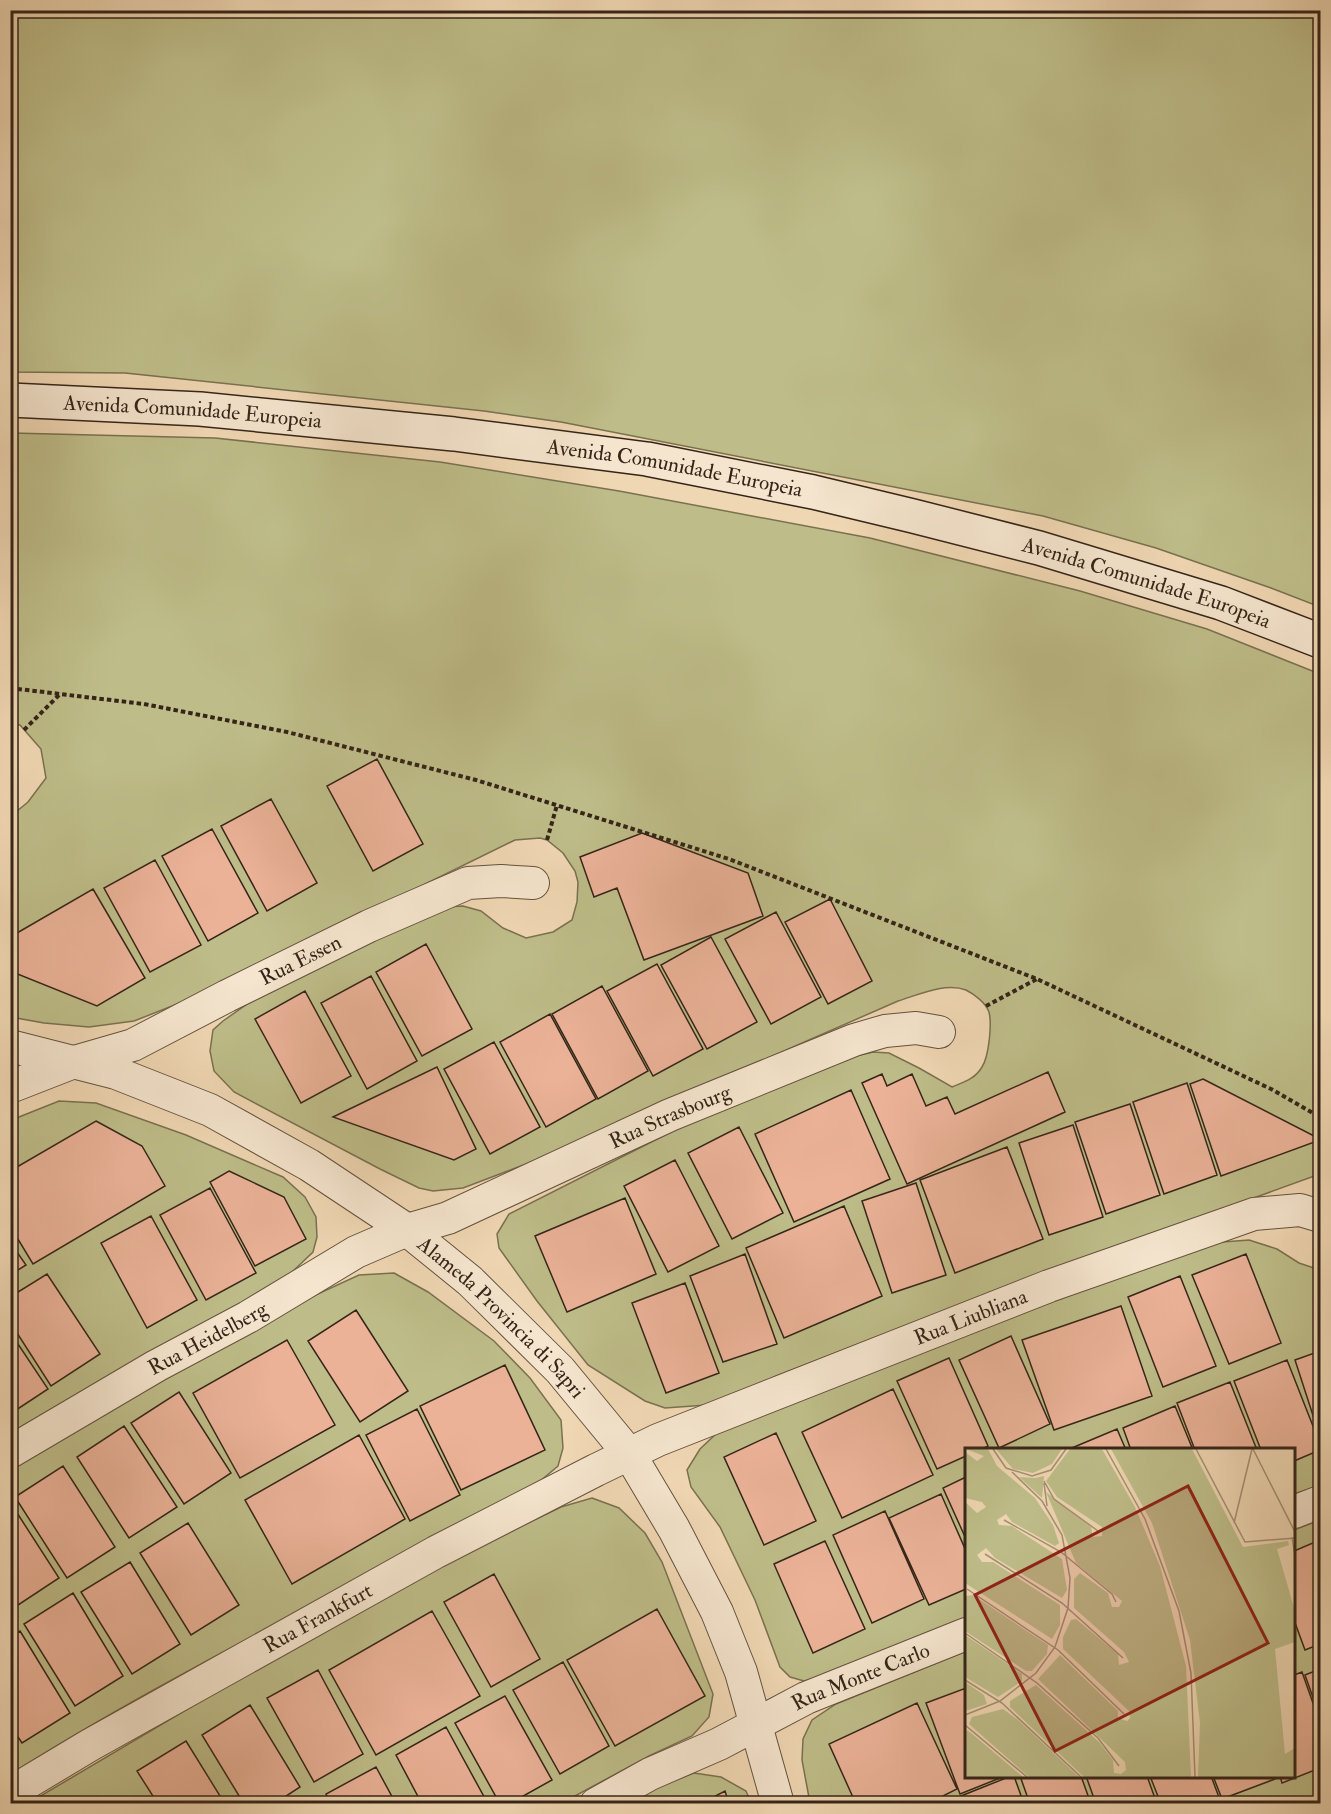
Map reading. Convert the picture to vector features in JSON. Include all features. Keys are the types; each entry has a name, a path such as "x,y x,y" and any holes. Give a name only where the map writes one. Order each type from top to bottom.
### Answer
{"street":[{"name":"Avenida Comunidade Europeia","path":"10,400 212,410 454,434 648,459 813,492 1039,548 1221,603 1320,640"},
{"name":"Rua Essen","path":"10,1087 74,1062 133,1045 369,926 468,884 501,881 533,883"},
{"name":"Rua Strasbourg","path":"407,1230 448,1218 670,1115 854,1040 885,1031 915,1028 939,1032"},
{"name":"Alameda Provincia di Sapri","path":"10,1046 116,1073 210,1110 309,1165 407,1230 470,1281 560,1370 630,1455 674,1529 717,1612 741,1672 778,1803"},
{"name":"Rua Liubliana","path":"630,1455 658,1440 1049,1286 1254,1214 1300,1210 1320,1216"},
{"name":"Rua Heidelberg","path":"10,1452 156,1366 248,1317 356,1252 407,1230"},
{"name":"Rua Frankfurt","path":"10,1793 110,1733 426,1558 596,1470 630,1455"},
{"path":"1295,1511 1320,1503"},
{"name":"Rua Monte Carlo","path":"596,1803 650,1774 719,1744 806,1698 965,1634"}],"path":[{"path":"10,687 144,704 287,732 476,780 729,859 1037,979 1271,1089 1320,1117"},
{"path":"24,730 60,694"},
{"path":"547,840 557,805"},
{"path":"986,1006 1037,979"}],"shaded area":[{"path":"11,10 1320,11 1320,607 1156,548 1043,516 561,422 484,411 125,373 11,372"},
{"path":"11,433 215,438 440,462 619,491 870,538 1080,591 1207,629 1320,674 1320,1174 988,1294 776,1376 721,1404 665,1408 645,1401 588,1365 537,1301 499,1248 497,1234 509,1214 677,1129 856,1056 873,1052 889,1053 952,1087 969,1080 982,1067 988,1048 990,1017 983,1002 966,990 958,988 941,988 898,1001 526,1164 463,1188 433,1191 419,1188 380,1169 234,1092 214,1071 210,1051 213,1030 253,1000 443,907 463,906 481,911 503,928 526,938 553,932 572,920 577,902 578,882 575,871 563,853 547,840 540,838 515,840 195,997 134,1021 89,1027 11,1017 11,816 28,802 46,778 41,749 20,725 11,724"},
{"path":"59,1101 96,1103 186,1135 283,1177 305,1197 316,1217 317,1237 313,1252 292,1272 260,1295 134,1361 11,1433 10,1123"},
{"path":"1249,1240 1277,1249 1299,1263 1320,1270 1320,1485 1295,1494 1295,1448 965,1448 965,1618 817,1678 804,1681 790,1677 780,1667 755,1600 720,1527 691,1487 687,1470 700,1449 717,1433 867,1372 1209,1243"},
{"path":"394,1273 428,1292 494,1341 530,1378 561,1420 563,1448 558,1466 540,1481 168,1682 11,1774 11,1469 91,1421 309,1298 359,1275"},
{"path":"592,1498 619,1508 645,1533 662,1562 713,1694 709,1717 692,1736 649,1756 562,1803 27,1804 340,1619 561,1507"},
{"path":"1320,1520 1320,1800 1310,1804 810,1803 802,1760 803,1739 812,1720 836,1704 965,1651 965,1778 1295,1778 1295,1530"},
{"path":"694,1773 721,1777 746,1791 751,1803 627,1804 659,1786"}],"building":[{"path":"377,759 423,844 373,871 327,786"},
{"path":"271,799 317,883 267,911 221,826"},
{"path":"212,829 258,913 208,941 162,856"},
{"path":"642,833 748,873 763,916 644,960 617,888 594,897 580,857"},
{"path":"155,860 201,945 150,972 104,888"},
{"path":"93,889 145,978 97,1006 10,971 10,937"},
{"path":"830,899 872,981 828,1004 785,922"},
{"path":"776,912 821,997 771,1024 725,939"},
{"path":"711,937 757,1022 707,1049 661,965"},
{"path":"426,944 472,1029 422,1056 376,972"},
{"path":"657,964 703,1049 653,1076 607,991"},
{"path":"371,976 417,1061 367,1089 321,1003"},
{"path":"602,986 648,1071 598,1099 552,1014"},
{"path":"305,991 351,1076 301,1103 255,1019"},
{"path":"550,1014 596,1099 546,1127 500,1042"},
{"path":"494,1042 540,1127 490,1154 444,1069"},
{"path":"437,1067 476,1149 454,1160 333,1117"},
{"path":"1048,1072 1065,1112 907,1184 862,1083 882,1074 887,1086 912,1074 926,1106 947,1097 955,1114"},
{"path":"1203,1079 1320,1140 1221,1176 1190,1084"},
{"path":"1187,1083 1217,1175 1164,1194 1133,1102"},
{"path":"851,1090 890,1179 794,1222 755,1134"},
{"path":"1130,1104 1160,1195 1106,1214 1075,1122"},
{"path":"96,1121 142,1146 165,1186 33,1264 10,1226 10,1171"},
{"path":"1073,1125 1103,1217 1049,1235 1019,1143"},
{"path":"739,1127 783,1213 732,1239 688,1153"},
{"path":"1007,1147 1043,1239 955,1273 920,1180"},
{"path":"675,1160 719,1246 668,1272 624,1186"},
{"path":"229,1171 284,1197 306,1239 255,1266 210,1182"},
{"path":"916,1183 946,1275 892,1293 862,1201"},
{"path":"210,1188 256,1273 206,1300 160,1215"},
{"path":"625,1198 656,1274 567,1312 535,1236"},
{"path":"844,1206 882,1296 784,1338 746,1248"},
{"path":"151,1216 197,1300 147,1328 101,1243"},
{"path":"10,1242 26,1265 10,1275"},
{"path":"745,1254 777,1344 723,1362 690,1276"},
{"path":"1246,1254 1281,1343 1229,1364 1192,1275"},
{"path":"47,1274 100,1354 51,1386 10,1322 10,1297"},
{"path":"1180,1276 1216,1366 1163,1387 1128,1297"},
{"path":"685,1283 719,1373 666,1393 632,1303"},
{"path":"1121,1306 1152,1396 1054,1430 1022,1340"},
{"path":"356,1310 408,1391 360,1422 308,1341"},
{"path":"10,1332 48,1389 10,1414"},
{"path":"1011,1336 1050,1424 999,1448 959,1360"},
{"path":"287,1340 335,1425 240,1478 193,1393"},
{"path":"1320,1351 1320,1437 1295,1360"},
{"path":"949,1358 988,1446 965,1448 965,1456 937,1469 897,1381"},
{"path":"1287,1360 1320,1444 1320,1450 1295,1461 1295,1448 1260,1448 1234,1381"},
{"path":"505,1365 545,1450 461,1490 420,1406"},
{"path":"1230,1382 1256,1448 1194,1448 1177,1403"},
{"path":"893,1389 933,1475 842,1518 802,1432"},
{"path":"179,1392 231,1473 184,1504 131,1423"},
{"path":"1175,1406 1192,1448 1130,1448 1123,1428"},
{"path":"417,1409 460,1495 410,1521 366,1435"},
{"path":"124,1426 177,1507 129,1538 77,1457"},
{"path":"1117,1429 1125,1448 1072,1448"},
{"path":"776,1433 816,1521 764,1545 724,1457"},
{"path":"359,1435 405,1519 292,1584 245,1500"},
{"path":"63,1466 115,1547 67,1578 15,1497"},
{"path":"965,1477 965,1537 943,1488"},
{"path":"941,1494 965,1549 965,1589 929,1605 889,1518"},
{"path":"10,1502 59,1578 12,1609 10,1607"},
{"path":"885,1511 924,1599 872,1623 833,1535"},
{"path":"188,1523 239,1605 191,1635 140,1553"},
{"path":"1320,1540 1320,1644 1305,1650 1295,1623 1295,1551"},
{"path":"825,1541 865,1629 813,1653 774,1564"},
{"path":"130,1562 180,1644 132,1674 81,1592"},
{"path":"494,1574 540,1659 491,1687 444,1602"},
{"path":"73,1593 123,1676 75,1706 24,1624"},
{"path":"657,1609 705,1696 615,1746 567,1660"},
{"path":"432,1611 480,1696 376,1755 329,1670"},
{"path":"20,1631 70,1713 22,1743 10,1725 10,1637"},
{"path":"563,1662 609,1746 560,1774 513,1690"},
{"path":"1320,1669 1320,1717 1305,1675"},
{"path":"318,1670 363,1754 314,1782 267,1698"},
{"path":"1302,1672 1320,1723 1320,1768 1295,1778 1295,1675"},
{"path":"965,1688 965,1778 1000,1778 960,1794 926,1703"},
{"path":"505,1696 552,1780 509,1804 500,1804 455,1723"},
{"path":"917,1703 957,1789 927,1804 856,1804 829,1744"},
{"path":"250,1705 300,1787 274,1804 244,1804 202,1735"},
{"path":"446,1727 488,1804 422,1804 396,1755"},
{"path":"186,1741 225,1804 158,1804 137,1771"},
{"path":"376,1767 396,1804 331,1804 326,1794"},
{"path":"1006,1778 1015,1778 1024,1804 964,1804 961,1796"},
{"path":"1021,1778 1082,1778 1091,1804 1030,1804"},
{"path":"1087,1778 1148,1778 1157,1804 1096,1804"},
{"path":"1151,1778 1212,1778 1220,1800 1211,1804 1161,1804"},
{"path":"1214,1778 1275,1778 1275,1779 1222,1799"},
{"path":"1281,1778 1295,1778 1282,1783"},
{"path":"725,1791 729,1804 700,1804"}]}
